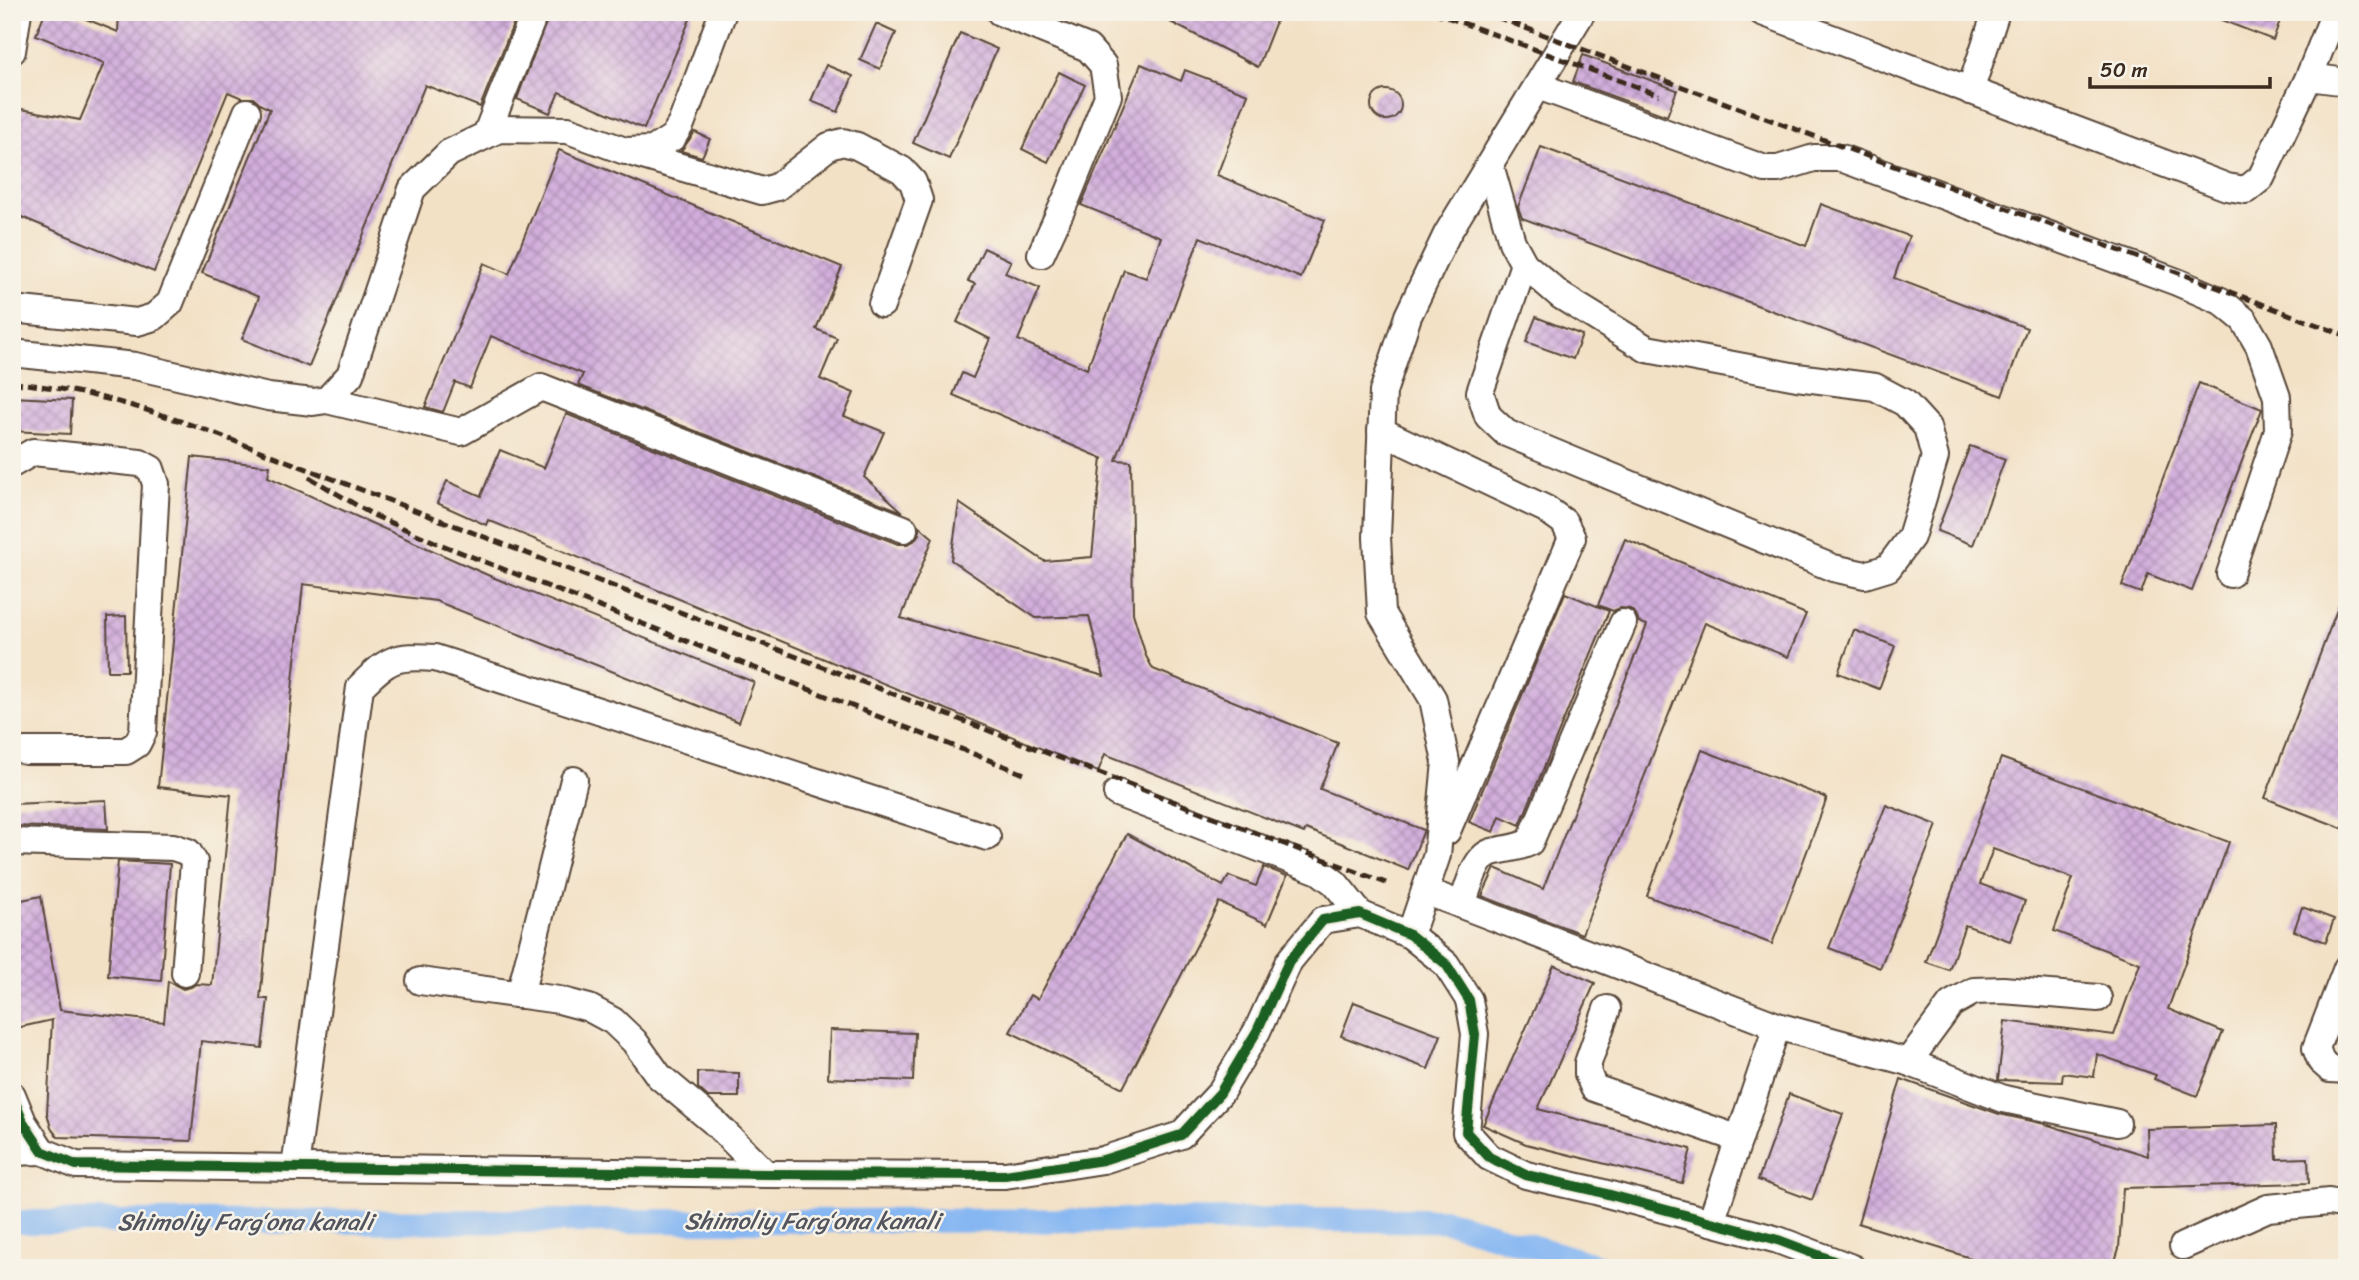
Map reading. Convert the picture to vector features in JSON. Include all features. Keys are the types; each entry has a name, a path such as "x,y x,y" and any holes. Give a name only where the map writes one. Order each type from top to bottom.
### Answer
{"street":[{"path":"12,51 18,12"},
{"path":"486,135 535,12"},
{"path":"625,151 653,150 673,137 681,124 723,12"},
{"path":"1000,12 1088,48 1103,65 1108,96 1041,254"},
{"path":"1437,855 1446,762 1433,699 1381,613 1377,537 1383,392 1408,316 1447,234 1582,12"},
{"path":"1762,12 2227,187 2246,190 2261,178 2309,77 2335,12"},
{"path":"1970,91 1996,12"},
{"path":"2309,77 2347,82"},
{"path":"1538,86 1765,169 1777,169 1814,158 1841,158 2177,282 2221,301 2244,320 2259,346 2277,397 2278,431 2230,574"},
{"path":"12,309 137,322 154,317 170,303 247,112"},
{"path":"327,400 351,375 412,189 449,153 499,129 568,130 625,151 762,191 777,187 829,146 843,142 857,146 902,170 913,182 919,200 883,304"},
{"path":"1490,165 1511,242 1524,264 1562,296 1647,349 1797,377 1875,387 1905,403 1927,427 1935,457 1911,537 1888,568 1865,575 1833,568 1506,433 1489,416 1480,391 1524,264"},
{"path":"12,353 135,366 268,397 313,402 327,400 461,432 541,387 904,530"},
{"path":"1381,430 1546,509 1564,522 1572,538 1437,855 1410,935"},
{"path":"12,464 33,453 140,463 150,469 156,484 143,732 137,744 126,751 25,751"},
{"path":"1462,905 1479,862 1487,853 1518,849 1530,842 1623,623"},
{"path":"295,1168 360,687 382,666 407,656 435,658 987,837"},
{"path":"520,995 574,780"},
{"path":"1117,793 1319,871 1335,883 1360,914 1410,935 1446,964 1469,1000 1475,1034 1466,1132 1489,1157 1526,1175 1778,1240 1852,1268"},
{"path":"12,842 173,847 187,852 194,862 185,973"},
{"path":"1425,891 1777,1026 1908,1062 2004,1099 2117,1123"},
{"path":"12,1152 42,1151 76,1165 766,1174 1005,1175 1103,1160 1181,1135 1220,1093 1257,1031 1289,961 1323,920 1360,914"},
{"path":"2347,968 2316,1048 2321,1062 2330,1069 2347,1070"},
{"path":"420,981 559,1000 589,1008 613,1021 634,1041 659,1076 714,1122 766,1174"},
{"path":"1908,1062 1951,1004 1974,991 2003,990 2098,998"},
{"path":"1607,1009 1588,1063 1588,1074 1594,1088 1739,1139"},
{"path":"1711,1222 1777,1026"},
{"path":"12,1095 23,1122 42,1151"},
{"path":"2183,1246 2268,1208 2329,1202 2347,1205"}],"building":[{"path":"45,12 69,12 118,32 119,12 518,12 480,107 425,85 309,367 242,339 259,297 202,273 270,109 253,98 242,98 228,92 154,272 12,213 12,152 21,109 80,120 104,63 36,35"},
{"path":"550,12 693,12 644,129 559,92 550,113 517,99"},
{"path":"1151,12 1267,12 1278,16 1258,67"},
{"path":"2206,12 2283,12 2273,40"},
{"path":"876,24 896,33 880,69 860,60"},
{"path":"960,33 997,49 949,159 913,143"},
{"path":"1583,55 1677,90 1667,116 1573,82"},
{"path":"1141,64 1181,81 1185,70 1248,94 1217,175 1325,220 1301,278 1200,237 1116,460 1131,461 1133,613 1146,656 1153,669 1338,743 1320,789 1424,830 1408,870 1306,829 1304,833 1105,754 1098,772 488,520 486,525 437,503 447,481 481,496 500,450 544,468 566,414 898,544 914,541 919,534 919,526 933,538 901,618 1104,676 1089,616 1036,618 951,560 959,503 1044,561 1092,557 1102,458 953,395 962,373 973,378 990,339 957,322 975,284 968,281 984,248 1011,261 1005,273 1040,288 1018,340 1087,369 1124,270 1146,278 1161,237 1081,205"},
{"path":"826,65 853,76 838,112 811,101"},
{"path":"1059,72 1085,85 1048,162 1022,149"},
{"path":"1386,90 1392,91 1400,99 1400,111 1392,119 1386,120 1380,119 1372,111 1371,105 1372,99 1380,91"},
{"path":"695,132 710,139 702,157 681,151"},
{"path":"1541,147 1806,246 1821,204 1909,236 1894,278 2027,328 2002,396 1522,218 1518,207"},
{"path":"559,150 842,267 816,329 837,338 820,379 854,393 844,416 884,432 864,477 903,512 578,385 583,374 491,336 470,388 455,382 443,412 425,407 484,263 509,274"},
{"path":"1536,317 1582,335 1573,359 1526,342"},
{"path":"2199,383 2262,409 2192,591 2148,574 2141,593 2122,586"},
{"path":"12,397 72,400 70,434 12,431"},
{"path":"1970,446 2005,459 1973,545 1937,531"},
{"path":"192,457 270,466 268,477 492,577 754,682 739,722 436,601 303,584 260,999 268,999 262,1048 201,1041 191,1141 58,1137 51,1128 47,1113 52,1020 12,1029 12,902 41,896 60,1010 164,1022 168,981 183,989 196,984 212,985 231,795 158,787"},
{"path":"1625,539 1806,614 1788,657 1705,623 1582,934 1482,896 1495,868 1543,889 1647,625 1639,622 1630,609 1620,608 1613,611 1598,605"},
{"path":"2345,589 2347,590 2347,830 2265,798"},
{"path":"1565,593 1609,611 1520,825 1500,816 1494,832 1469,822"},
{"path":"126,616 127,671 108,671 107,617"},
{"path":"1854,630 1895,646 1879,689 1838,673"},
{"path":"1702,750 1827,798 1772,944 1647,896"},
{"path":"2001,758 2229,842 2168,1009 2223,1032 2197,1096 2154,1079 2156,1075 2097,1054 2094,1077 2063,1073 2062,1082 1998,1080 2005,1021 2114,1035 2140,963 2054,931 2073,878 1993,849 1980,884 2025,901 2010,941 1965,925 1949,970 1926,962"},
{"path":"106,800 108,829 12,826 12,804"},
{"path":"1886,805 1937,825 1880,968 1829,948"},
{"path":"1127,834 1223,886 1229,876 1256,886 1264,867 1287,876 1267,924 1219,902 1123,1088 1010,1032 1030,995 1038,999"},
{"path":"118,861 170,864 161,981 108,976"},
{"path":"2302,907 2334,919 2326,942 2294,931"},
{"path":"1554,965 1595,983 1538,1109 1691,1149 1682,1183 1526,1144 1483,1125"},
{"path":"1354,1002 1441,1035 1428,1069 1341,1036"},
{"path":"830,1030 915,1033 913,1081 828,1078"},
{"path":"698,1072 739,1073 739,1097 708,1097 698,1088"},
{"path":"1901,1079 1999,1114 2045,1124 2148,1156 2147,1129 2276,1125 2277,1159 2308,1158 2309,1183 2123,1188 2119,1248 2113,1268 2003,1268 1858,1223"},
{"path":"1789,1094 1843,1114 1812,1200 1758,1180"}],"waterway":[{"name":"Shimoliy Fargʻona kanali","path":"12,1222 1444,1220 1604,1268"}],"railway":[{"path":"1433,12 1659,95"},
{"path":"1483,12 2347,336"},
{"path":"12,383 61,389 109,400 203,429 1386,883"},
{"path":"309,477 373,515 437,543 1027,775"}],"cycle path":[{"path":"12,1095 23,1122 42,1151 76,1165 1005,1175 1103,1160 1181,1135 1220,1093 1257,1031 1289,961 1323,920 1360,914 1410,935 1446,964 1469,1000 1475,1034 1466,1132 1489,1157 1526,1175 1778,1240 1852,1268"}]}
